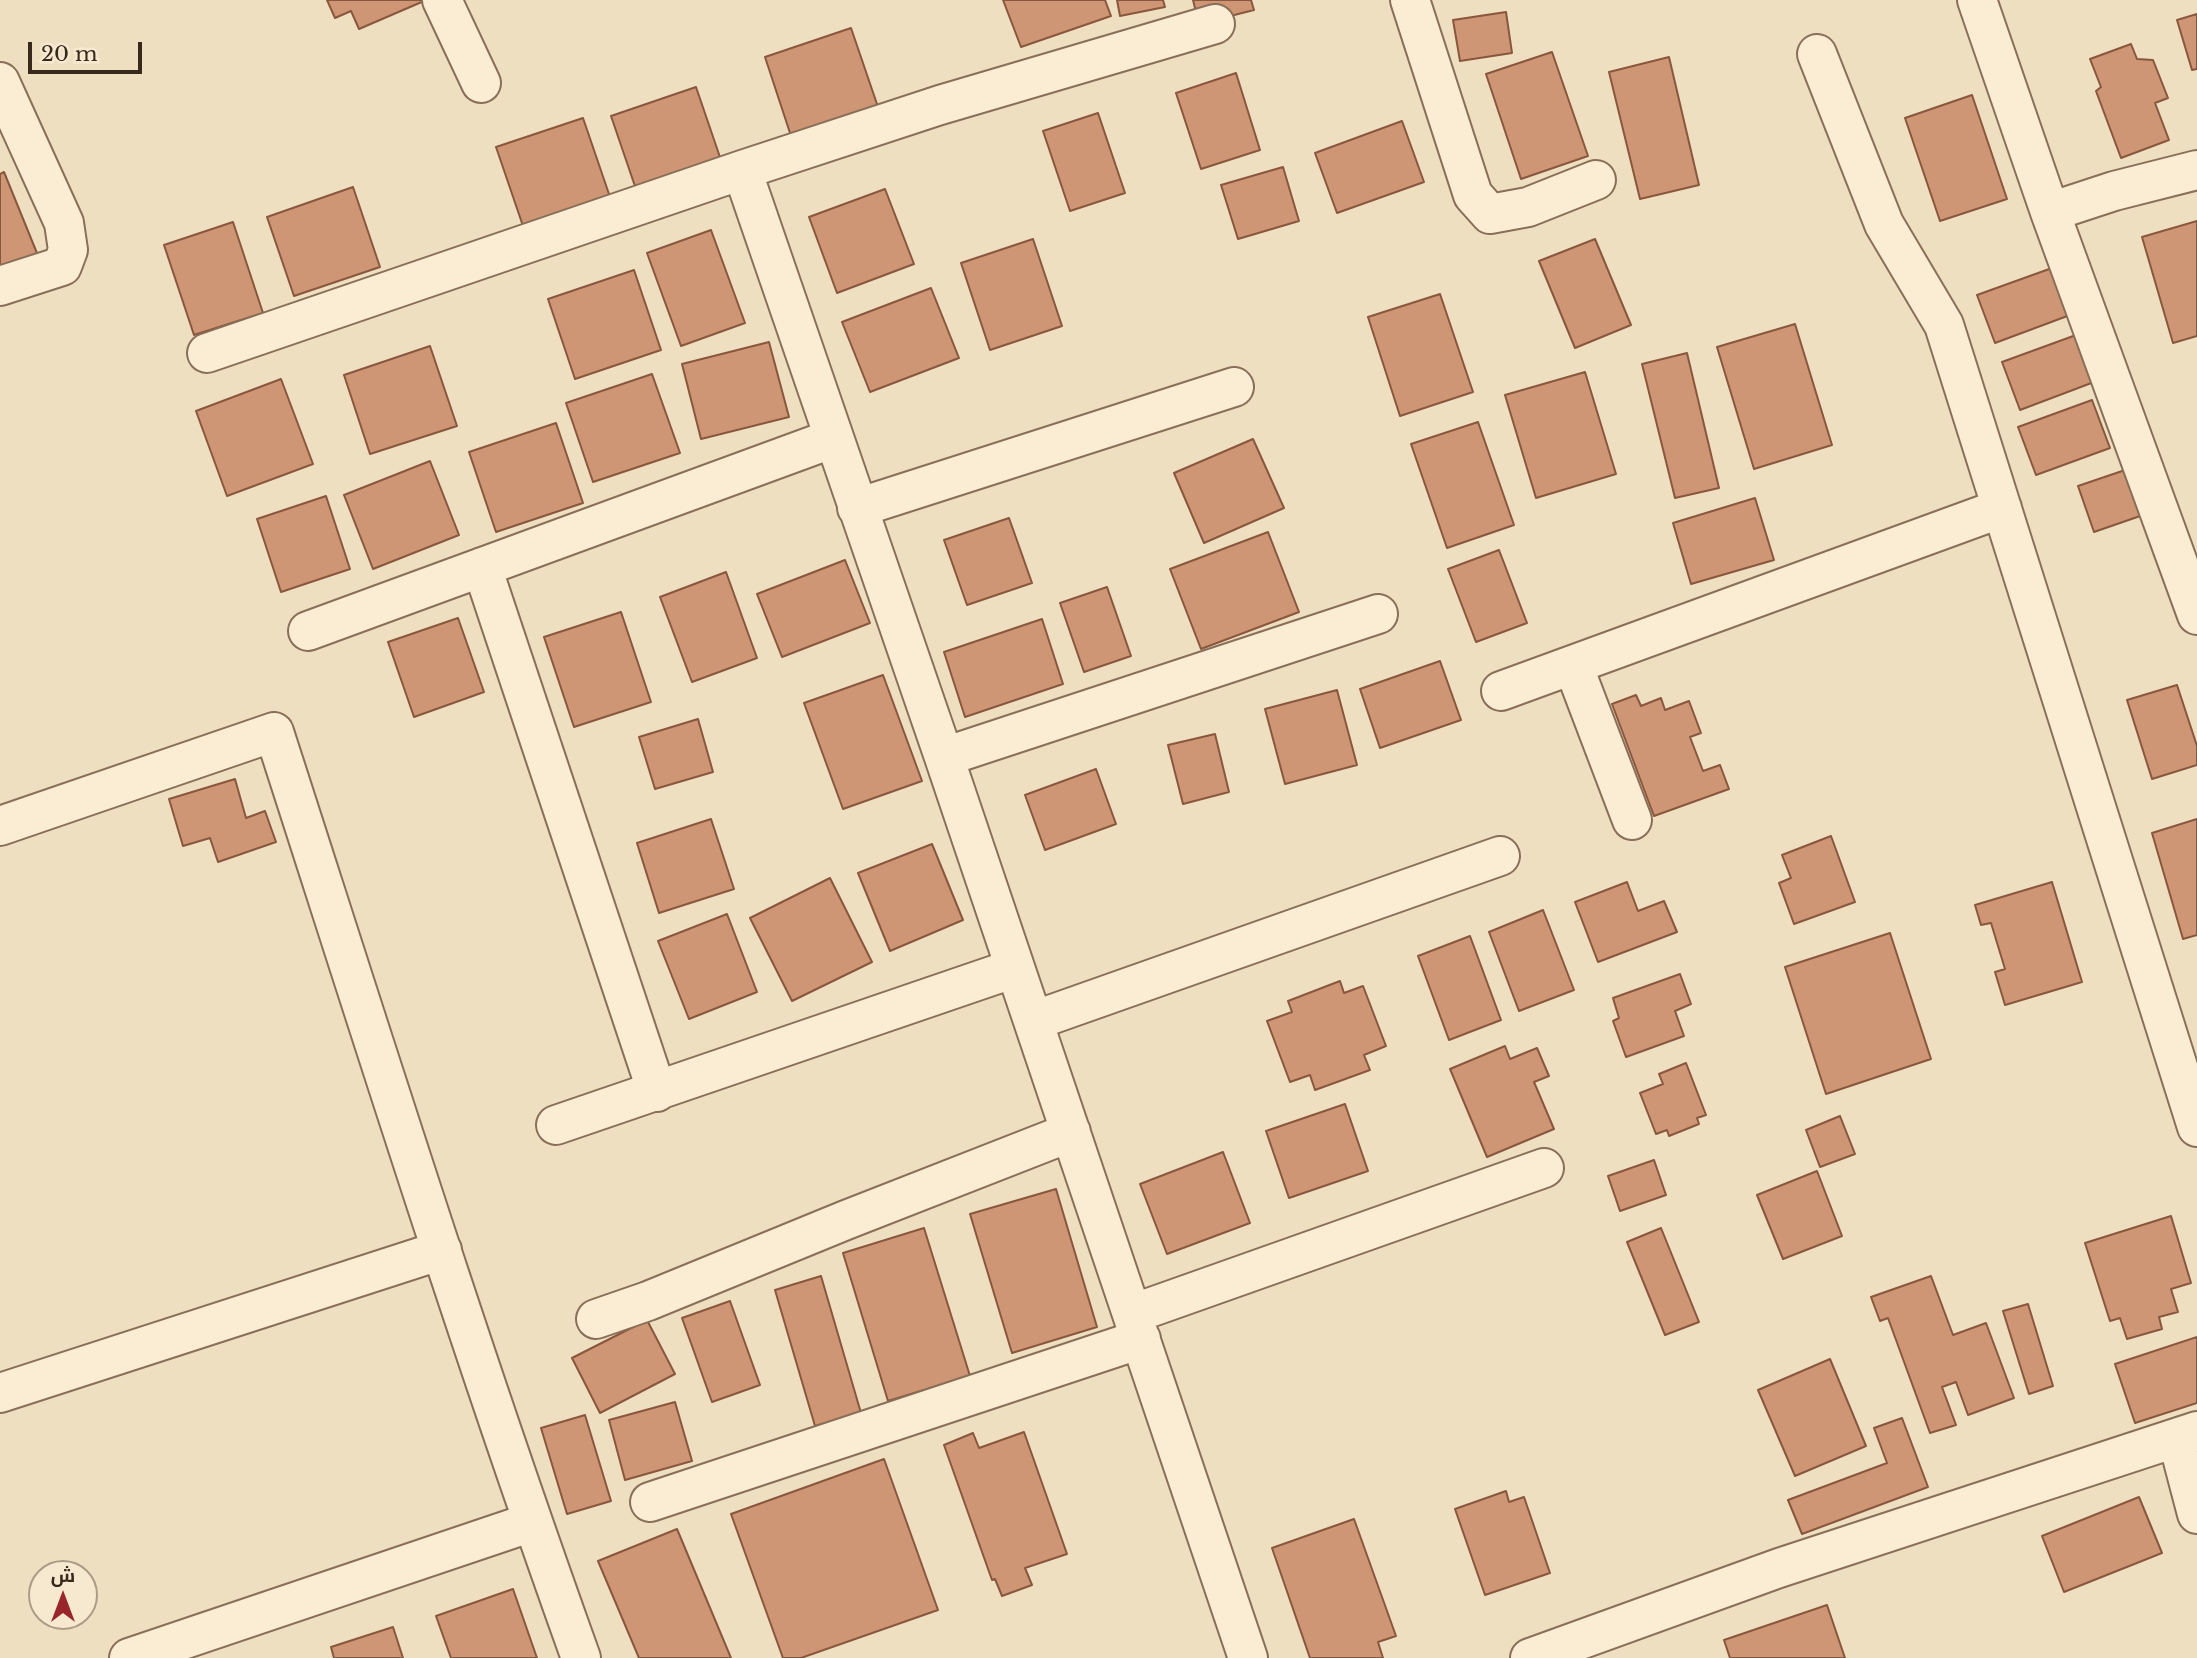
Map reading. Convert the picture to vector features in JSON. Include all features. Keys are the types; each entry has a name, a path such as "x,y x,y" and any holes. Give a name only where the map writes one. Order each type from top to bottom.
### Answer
{"street":[{"path":"442,0 481,83"},
{"path":"1409,0 1473,195 1490,214 1528,207 1596,180"},
{"path":"1977,0 2050,212 2197,615"},
{"path":"207,353 940,105 1215,24"},
{"path":"1818,54 1884,224 1944,325 2197,1127"},
{"path":"0,286 62,266 68,250 64,223 4,100"},
{"path":"742,170 944,757 1248,1658"},
{"path":"2050,212 2114,191 2197,170"},
{"path":"858,508 1234,387"},
{"path":"308,631 834,438"},
{"path":"1501,691 2002,508"},
{"path":"482,567 657,1092"},
{"path":"944,757 1378,614"},
{"path":"1573,665 1632,820"},
{"path":"0,826 274,732 532,1522 581,1658"},
{"path":"1033,1021 1500,856"},
{"path":"556,1125 1015,968"},
{"path":"596,1319 648,1301 1071,1132"},
{"path":"650,1502 1136,1326 1544,1168"},
{"path":"0,1393 442,1250"},
{"path":"1530,1658 1779,1568 2187,1435 2197,1514"},
{"path":"129,1658 532,1522"}],"building":[{"path":"327,0 424,1 359,29 351,11 335,18"},
{"path":"1003,0 1105,0 1111,16 1021,47"},
{"path":"1117,0 1163,0 1165,7 1120,16"},
{"path":"1193,0 1251,0 1254,10 1199,24"},
{"path":"1506,12 1512,53 1460,61 1453,20"},
{"path":"2197,14 2197,69 2192,70 2177,20"},
{"path":"851,28 878,107 791,136 765,57"},
{"path":"2131,44 2137,59 2153,60 2168,98 2155,103 2169,140 2121,158 2096,91 2101,87 2090,59"},
{"path":"1552,52 1588,156 1521,179 1486,74"},
{"path":"1669,57 1699,185 1640,199 1609,72"},
{"path":"1236,73 1260,150 1201,169 1176,93"},
{"path":"696,87 723,166 638,195 611,116"},
{"path":"1972,95 2007,199 1940,221 1905,118"},
{"path":"1098,113 1125,193 1070,211 1043,131"},
{"path":"583,118 610,197 523,226 496,147"},
{"path":"1402,121 1424,182 1337,213 1315,153"},
{"path":"1283,167 1299,221 1238,239 1221,185"},
{"path":"4,172 41,263 0,279 0,174"},
{"path":"353,187 380,267 294,296 267,217"},
{"path":"885,189 914,264 837,293 809,217"},
{"path":"2197,221 2197,336 2173,343 2142,237"},
{"path":"233,222 263,313 194,335 164,245"},
{"path":"711,230 745,323 681,346 647,253"},
{"path":"1033,239 1062,326 990,350 961,263"},
{"path":"1595,239 1631,325 1575,348 1539,261"},
{"path":"2052,268 2070,315 1995,343 1977,295"},
{"path":"634,270 661,350 575,379 548,299"},
{"path":"931,288 959,358 870,392 842,322"},
{"path":"1440,294 1473,392 1400,416 1368,317"},
{"path":"1795,324 1832,445 1754,469 1717,347"},
{"path":"2076,335 2094,382 2020,410 2002,362"},
{"path":"769,342 789,417 701,439 682,364"},
{"path":"430,346 457,426 370,454 344,375"},
{"path":"1687,353 1719,488 1675,498 1642,364"},
{"path":"1585,372 1616,474 1536,498 1505,395"},
{"path":"652,374 680,453 593,482 566,403"},
{"path":"281,379 313,464 227,496 196,411"},
{"path":"2092,400 2110,448 2036,475 2018,427"},
{"path":"1478,422 1514,525 1447,548 1411,444"},
{"path":"556,423 583,503 496,532 469,452"},
{"path":"1253,439 1284,508 1204,543 1174,473"},
{"path":"430,461 459,535 373,569 344,495"},
{"path":"2131,468 2146,514 2094,532 2078,486"},
{"path":"326,496 350,569 281,592 257,519"},
{"path":"1755,498 1774,560 1691,584 1673,523"},
{"path":"1009,518 1032,583 967,605 944,540"},
{"path":"1268,532 1299,612 1201,649 1170,569"},
{"path":"1499,550 1527,623 1476,642 1448,569"},
{"path":"845,560 870,623 782,657 757,594"},
{"path":"726,572 757,658 692,682 660,597"},
{"path":"1107,587 1131,656 1084,672 1060,603"},
{"path":"621,612 651,702 574,727 544,637"},
{"path":"458,618 484,692 414,717 388,642"},
{"path":"1042,619 1063,684 965,717 944,652"},
{"path":"1440,661 1461,720 1380,748 1360,689"},
{"path":"883,675 922,781 843,809 804,703"},
{"path":"2177,685 2197,746 2197,765 2152,779 2127,700"},
{"path":"1337,690 1357,765 1285,784 1265,709"},
{"path":"1636,695 1641,706 1661,698 1665,710 1689,701 1701,733 1690,737 1703,771 1720,765 1729,789 1654,816 1612,704"},
{"path":"698,719 713,772 655,789 639,737"},
{"path":"1215,734 1229,792 1183,804 1168,745"},
{"path":"1096,769 1116,824 1045,850 1025,795"},
{"path":"235,779 246,818 265,811 276,842 218,862 210,838 183,846 169,799"},
{"path":"711,819 734,889 659,913 637,843"},
{"path":"2197,819 2197,935 2183,939 2152,833"},
{"path":"1831,836 1855,902 1794,924 1779,883 1791,878 1782,855"},
{"path":"932,844 963,920 890,951 858,873"},
{"path":"830,878 872,962 792,1001 750,918"},
{"path":"1627,882 1638,911 1664,901 1677,932 1598,962 1575,902"},
{"path":"2052,882 2082,982 2005,1005 1995,972 2005,969 1991,923 1981,925 1975,905"},
{"path":"1543,910 1574,990 1519,1011 1489,932"},
{"path":"727,914 757,992 689,1019 658,941"},
{"path":"1890,933 1931,1059 1826,1094 1785,967"},
{"path":"1470,936 1501,1020 1449,1040 1418,956"},
{"path":"1680,974 1691,1004 1675,1011 1684,1036 1626,1057 1613,1021 1619,1018 1613,998"},
{"path":"1340,981 1344,993 1363,986 1386,1046 1364,1055 1370,1070 1315,1090 1310,1075 1290,1082 1267,1021 1292,1012 1288,1001"},
{"path":"1505,1046 1510,1059 1537,1048 1549,1076 1534,1082 1554,1129 1487,1157 1450,1069"},
{"path":"1686,1063 1706,1115 1697,1118 1699,1124 1669,1136 1667,1130 1656,1134 1640,1093 1663,1084 1659,1074"},
{"path":"1345,1104 1368,1171 1289,1198 1266,1131"},
{"path":"1840,1116 1855,1154 1820,1167 1806,1130"},
{"path":"1223,1152 1250,1223 1167,1254 1140,1184"},
{"path":"1654,1160 1666,1195 1620,1211 1608,1176"},
{"path":"1817,1171 1842,1236 1783,1259 1757,1195"},
{"path":"1056,1189 1097,1327 1012,1353 970,1214"},
{"path":"2171,1216 2191,1283 2171,1289 2178,1312 2159,1317 2162,1329 2127,1339 2120,1318 2110,1321 2085,1243"},
{"path":"924,1228 970,1376 888,1401 843,1253"},
{"path":"1661,1228 1699,1322 1665,1335 1627,1242"},
{"path":"821,1276 861,1413 815,1426 775,1290"},
{"path":"1931,1276 1953,1335 1986,1323 2014,1398 1968,1415 1956,1382 1942,1387 1956,1425 1930,1433 1888,1318 1880,1321 1871,1297"},
{"path":"730,1301 760,1385 712,1402 682,1318"},
{"path":"2028,1304 2053,1386 2029,1394 2003,1311"},
{"path":"647,1320 675,1374 600,1413 572,1358"},
{"path":"2197,1337 2197,1403 2135,1423 2115,1364"},
{"path":"1830,1359 1866,1446 1795,1476 1758,1390"},
{"path":"675,1402 692,1461 625,1480 609,1420"},
{"path":"585,1415 611,1501 567,1514 541,1428"},
{"path":"1902,1418 1928,1487 1802,1534 1788,1500 1887,1463 1874,1428"},
{"path":"1024,1432 1067,1554 1025,1568 1032,1585 1002,1596 995,1579 992,1580 944,1445 973,1433 979,1448"},
{"path":"884,1459 938,1610 801,1658 783,1658 731,1514"},
{"path":"1506,1491 1509,1502 1524,1497 1550,1573 1485,1595 1455,1509"},
{"path":"2139,1497 2162,1553 2064,1592 2042,1536"},
{"path":"1354,1519 1396,1636 1378,1642 1383,1658 1310,1658 1272,1548"},
{"path":"677,1529 731,1658 639,1658 598,1561"},
{"path":"513,1589 537,1658 451,1658 436,1616"},
{"path":"1827,1605 1845,1658 1730,1658 1724,1640"},
{"path":"393,1627 403,1658 334,1658 331,1647"}]}
